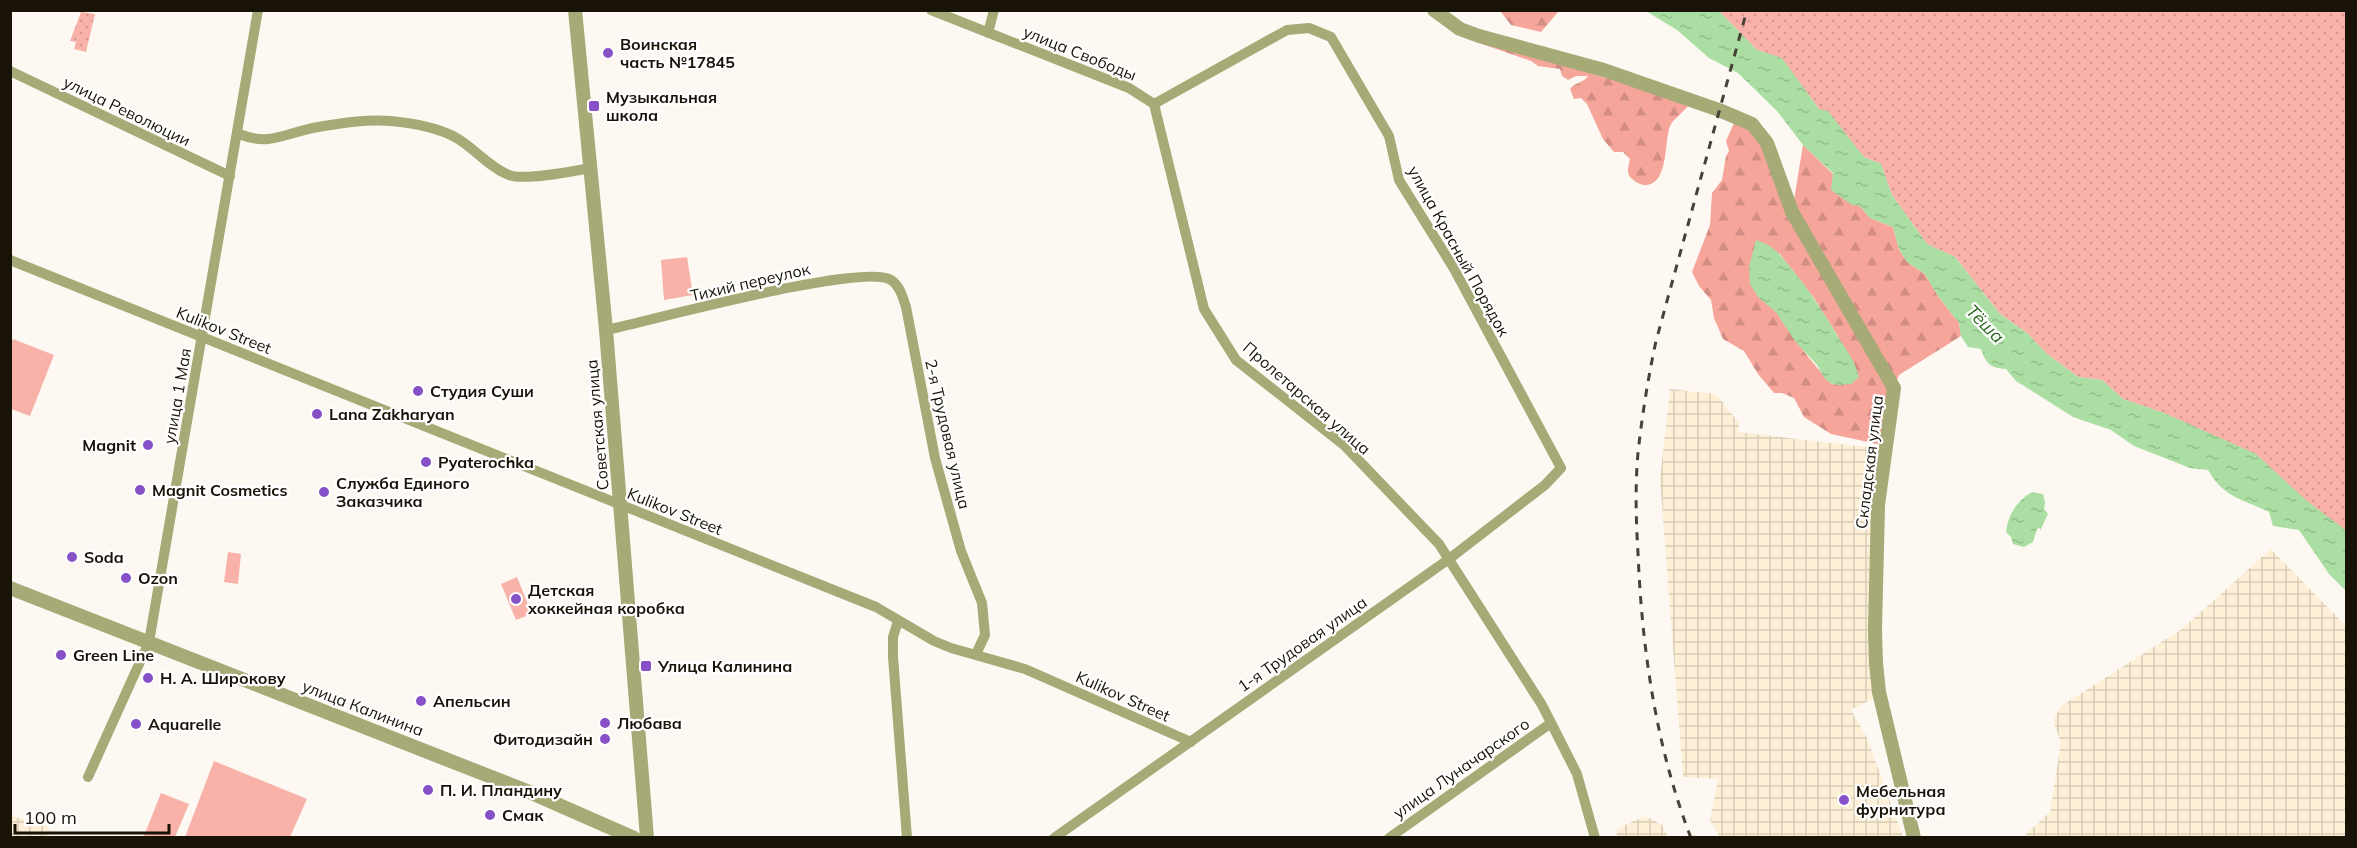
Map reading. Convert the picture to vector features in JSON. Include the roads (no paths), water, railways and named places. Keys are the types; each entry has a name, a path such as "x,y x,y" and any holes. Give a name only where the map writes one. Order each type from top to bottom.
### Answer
{"street":[{"name":"улица 1 Мая","path":"88,777 149,642 239,134 258,10"},
{"name":"Советская улица","path":"575,10 606,330 647,837"},
{"name":"улица Свободы","path":"931,10 1129,88 1154,104"},
{"path":"988,33 994,10"},
{"name":"Складская улица","path":"1434,10 1460,29 1479,36 1604,70 1719,110 1752,124 1767,143 1792,212 1894,388 1878,506 1875,630 1879,692 1914,837"},
{"name":"улица Красный Порядок","path":"1154,104 1287,30 1309,28 1331,37 1389,136 1399,180 1453,267 1561,468"},
{"name":"улица Революции","path":"10,71 231,176"},
{"name":"Пролетарская улица","path":"1154,104 1204,309 1236,360 1344,445 1439,544 1542,705 1577,774 1595,837"},
{"path":"239,134 250,138 271,140 317,127 355,122 390,121 435,129 454,136 483,159 511,176 534,176 591,168"},
{"name":"Kulikov Street","path":"10,260 876,607 934,641 1025,669 1191,742"},
{"name":"Тихий переулок","path":"606,330 822,281 870,275 890,279 899,287"},
{"name":"2-я Трудовая улица","path":"899,287 906,307 934,458 961,551 982,603 985,635 976,654"},
{"name":"1-я Трудовая улица","path":"1054,837 1449,559 1545,485 1561,468"},
{"name":"улица Калинина","path":"10,588 527,791 634,837"},
{"path":"898,621 893,637 893,657 907,837"},
{"name":"улица Луначарского","path":"1389,837 1551,723"}],"water":[{"name":"Тёша","path":"1646,11 1719,11 1757,50 1782,58 1819,109 1828,111 1864,157 1881,164 1892,195 1927,244 1955,257 2000,314 2027,333 2046,353 2078,377 2102,380 2123,399 2164,413 2256,454 2307,501 2343,528 2346,531 2346,591 2329,574 2299,530 2273,526 2269,512 2227,492 2214,480 2208,470 2190,468 2134,446 2111,430 2073,417 2016,381 2006,369 1996,368 1989,364 1981,349 1968,347 1961,336 1959,323 1938,296 1925,274 1907,262 1899,249 1893,227 1870,218 1860,206 1852,205 1831,190 1833,173 1803,145 1777,111 1738,73 1709,58 1677,30"},
{"path":"1756,240 1777,252 1818,304 1855,366 1859,377 1851,384 1832,384 1825,379 1817,365 1795,341 1776,312 1759,298 1750,284 1749,267"},
{"path":"2032,492 2043,494 2044,509 2048,514 2040,531 2040,528 2037,529 2033,542 2024,547 2013,544 2006,532 2014,509"}],"railway":[{"path":"1691,838 1669,769 1647,662 1637,541 1637,465 1643,411 1656,341 1747,10"}],"place":[{"name":"Воинская часть №17845","path":"608,53"},
{"name":"Музыкальная школа","path":"594,106"},
{"name":"Студия Суши","path":"418,391"},
{"name":"Lana Zakharyan","path":"317,414"},
{"name":"Magnit","path":"148,445"},
{"name":"Pyaterochka","path":"426,462"},
{"name":"Magnit Cosmetics","path":"140,490"},
{"name":"Служба Единого Заказчика","path":"324,492"},
{"name":"Soda","path":"72,557"},
{"name":"Ozon","path":"126,578"},
{"name":"Детская хоккейная коробка","path":"516,599"},
{"name":"Green Line","path":"61,655"},
{"name":"Улица Калинина","path":"646,666"},
{"name":"Н. А. Широкову","path":"148,678"},
{"name":"Апельсин","path":"421,701"},
{"name":"Любава","path":"605,723"},
{"name":"Aquarelle","path":"136,724"},
{"name":"Фитодизайн","path":"605,739"},
{"name":"П. И. Пландину","path":"428,790"},
{"name":"Мебельная фурнитура","path":"1844,800"},
{"name":"Смак","path":"490,815"}]}
